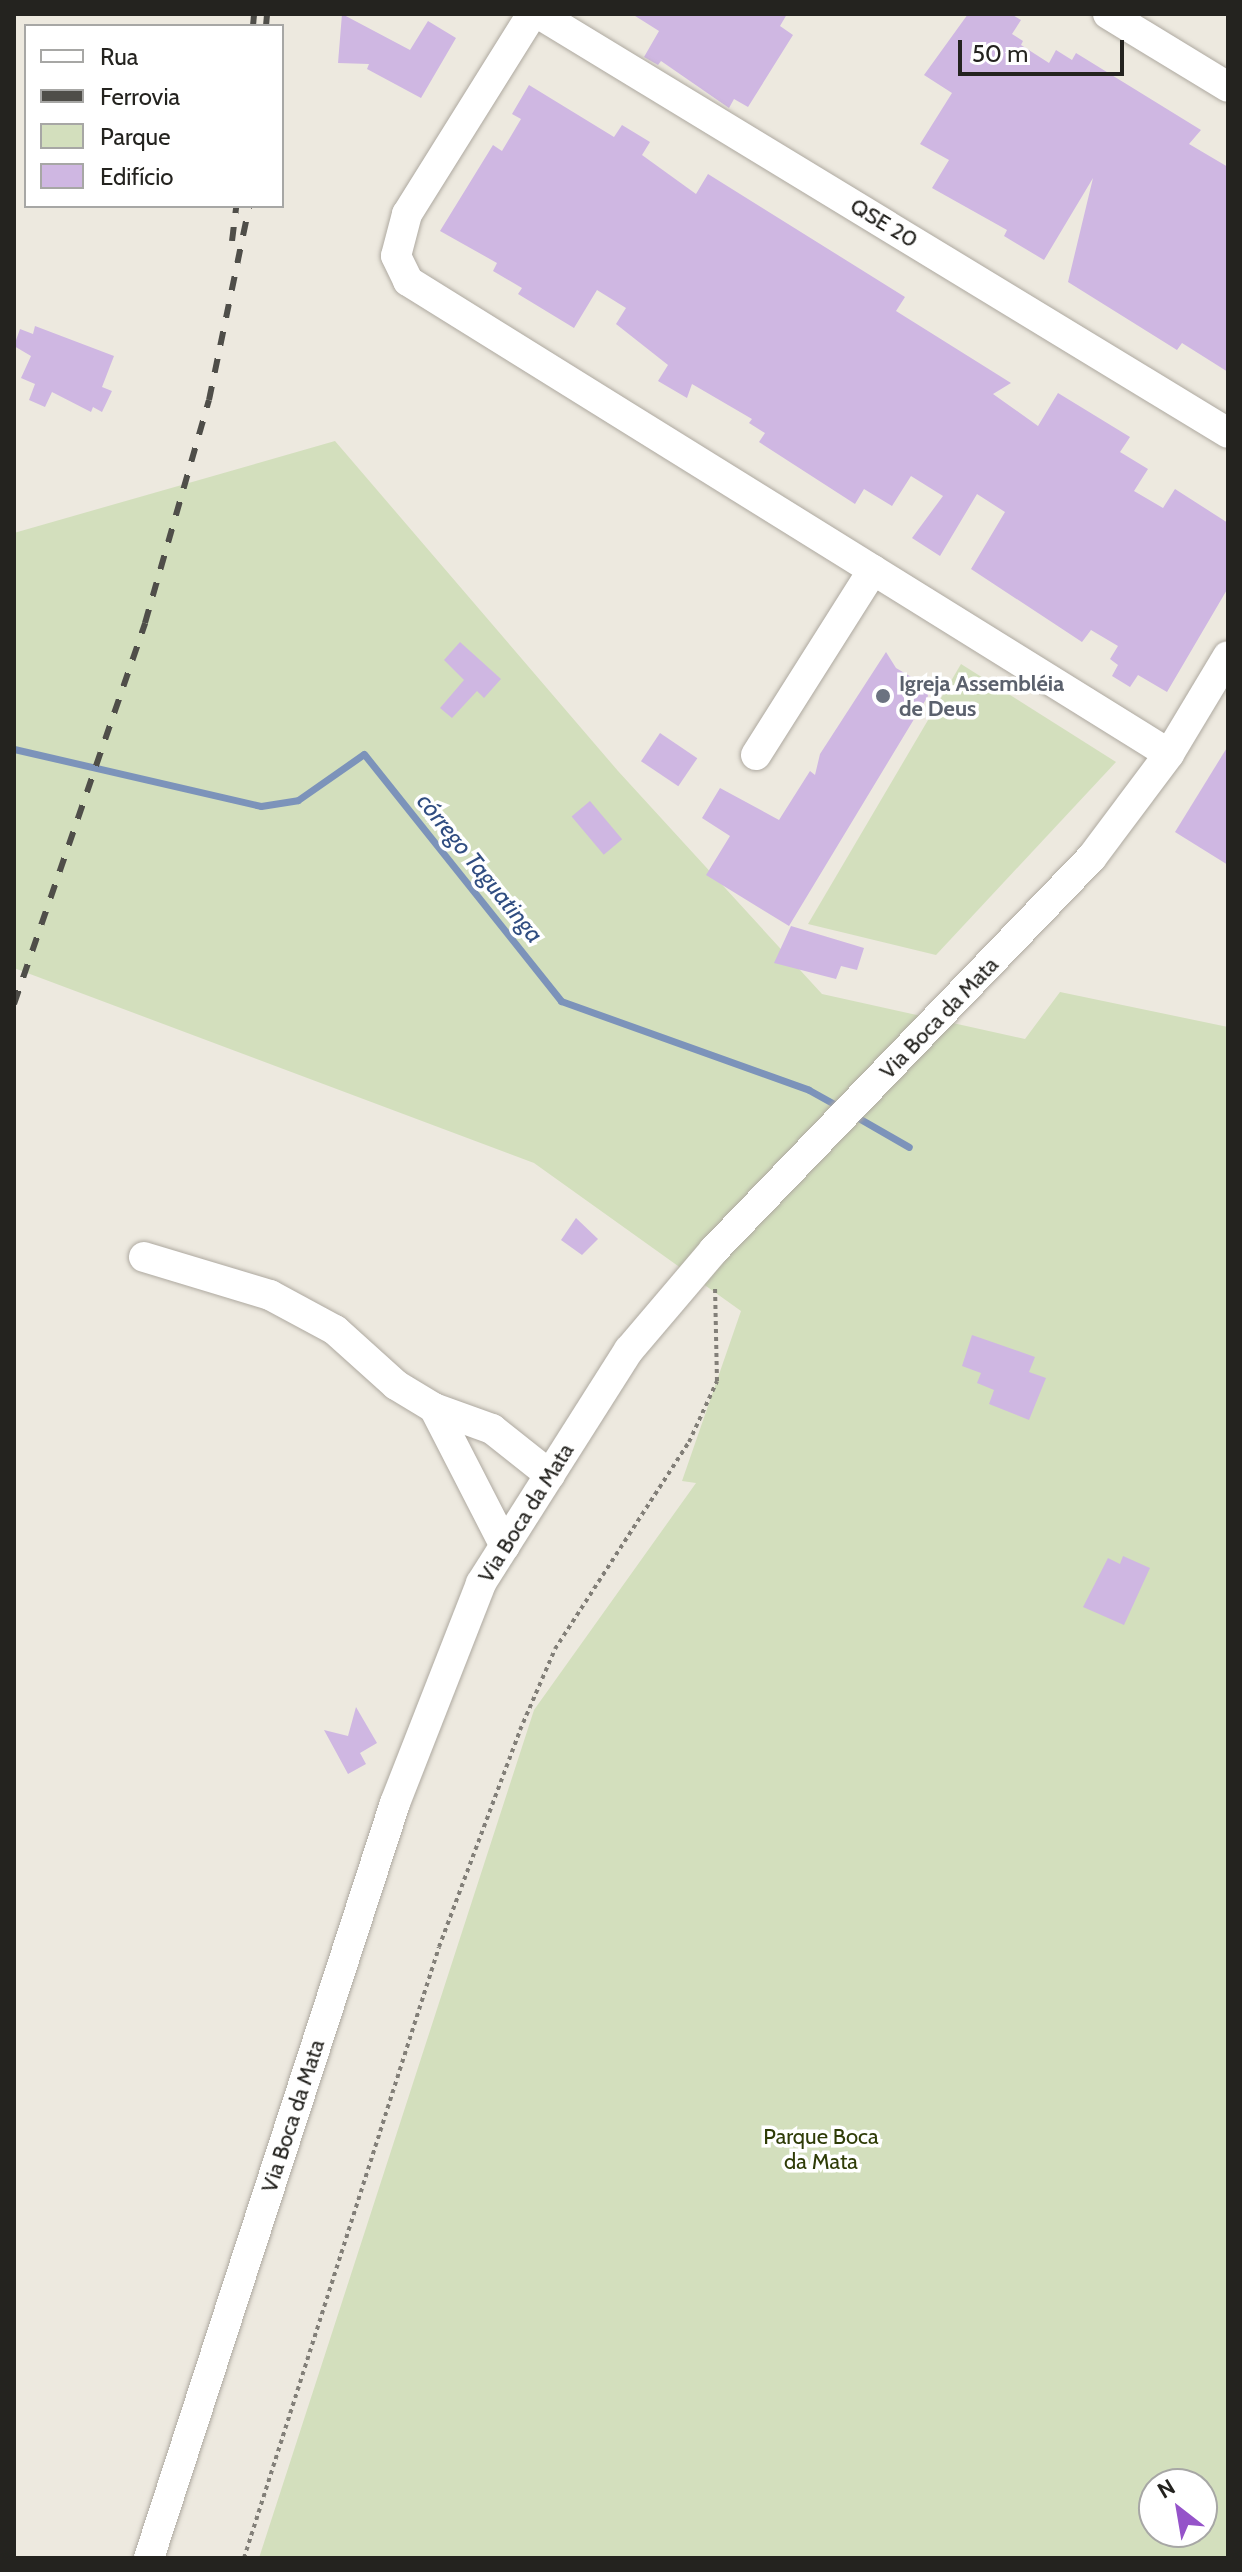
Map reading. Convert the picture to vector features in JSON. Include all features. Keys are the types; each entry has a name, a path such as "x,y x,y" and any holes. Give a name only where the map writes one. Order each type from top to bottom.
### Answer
{"street":[{"path":"532,14 407,214 396,243 401,271 408,281 1169,754"},
{"name":"QSE 20","path":"539,14 1228,433"},
{"path":"1108,14 1228,87"},
{"path":"756,755 873,570"},
{"name":"Via Boca da Mata","path":"149,2558 395,1803 481,1583 629,1350 714,1250 1092,857 1169,754 1228,656"},
{"path":"144,1257 270,1295 335,1330 396,1385 434,1408 492,1429 550,1475"},
{"path":"434,1408 505,1546"}],"path":[{"path":"244,2558 439,1947 520,1730 555,1649 689,1442 717,1381 714,1250"}],"green space":[{"name":"Parque Boca da Mata","path":"335,441 618,771 822,994 1025,1039 1060,992 1228,1027 1228,2558 259,2558 534,1710 696,1483 682,1481 741,1311 534,1163 14,968 14,533"},
{"path":"961,664 1116,762 936,955 808,924"}],"building":[{"path":"342,14 410,50 428,21 456,38 421,98 367,69 369,64 338,63"},
{"path":"632,14 787,14 780,26 793,35 748,107 734,99 729,108 661,61 658,65 644,57 659,31"},
{"path":"968,14 1011,14 1021,20 1012,34 1023,41 1021,45 1049,63 1056,50 1072,60 1076,53 1201,130 1189,144 1228,167 1228,372 1182,343 1177,350 1068,282 1093,178 1044,260 1004,236 1007,230 932,188 949,160 920,144 952,93 924,75"},
{"path":"529,85 614,137 622,125 650,142 642,155 696,194 708,174 905,297 896,311 1011,383 993,394 1038,426 1058,393 1130,437 1120,452 1148,469 1134,491 1163,508 1175,489 1228,523 1228,588 1167,692 1138,675 1130,687 1112,676 1118,665 1110,659 1118,646 1091,630 1082,642 971,569 1005,512 977,494 940,556 912,538 943,496 911,476 892,506 864,489 855,504 759,442 765,433 749,423 752,419 692,384 687,398 658,381 668,365 616,324 626,308 597,290 574,328 518,294 522,288 493,271 497,263 440,231 493,145 502,151 521,119 512,114"},
{"path":"35,326 114,356 102,387 112,391 102,412 93,407 91,412 52,392 45,407 29,400 35,384 21,378 31,356 14,346 20,329 33,334"},
{"path":"460,642 501,679 484,698 477,691 452,718 440,708 464,680 444,660"},
{"path":"886,652 896,668 925,685 928,696 789,926 706,875 730,836 702,818 720,788 779,820 810,771 815,775 820,754"},
{"path":"660,733 697,758 678,786 641,761"},
{"path":"1228,746 1228,865 1175,832"},
{"path":"590,801 622,839 604,855 572,816"},
{"path":"791,926 864,948 857,970 841,966 836,979 774,963"},
{"path":"576,1218 598,1239 582,1255 561,1240"},
{"path":"972,1335 1035,1357 1029,1372 1046,1378 1029,1420 989,1404 994,1390 977,1383 981,1373 962,1366"},
{"path":"1123,1556 1150,1568 1124,1625 1083,1607 1108,1558 1120,1564"},
{"path":"356,1707 377,1743 360,1753 366,1764 348,1774 324,1730 348,1736"}],"waterway":[{"name":"córrego Taguatinga","path":"14,749 261,806 298,800 364,754 561,1001 809,1090 841,1108"},
{"name":"córrego Taguatinga","path":"855,1116 909,1147"}],"railway":[{"path":"253,24 254,14"},
{"path":"266,24 267,14"},
{"path":"232,241 236,208"},
{"path":"14,1004 145,623 209,400 249,208"}],"place":[{"name":"Igreja Assembléia de Deus","path":"883,696"}]}
